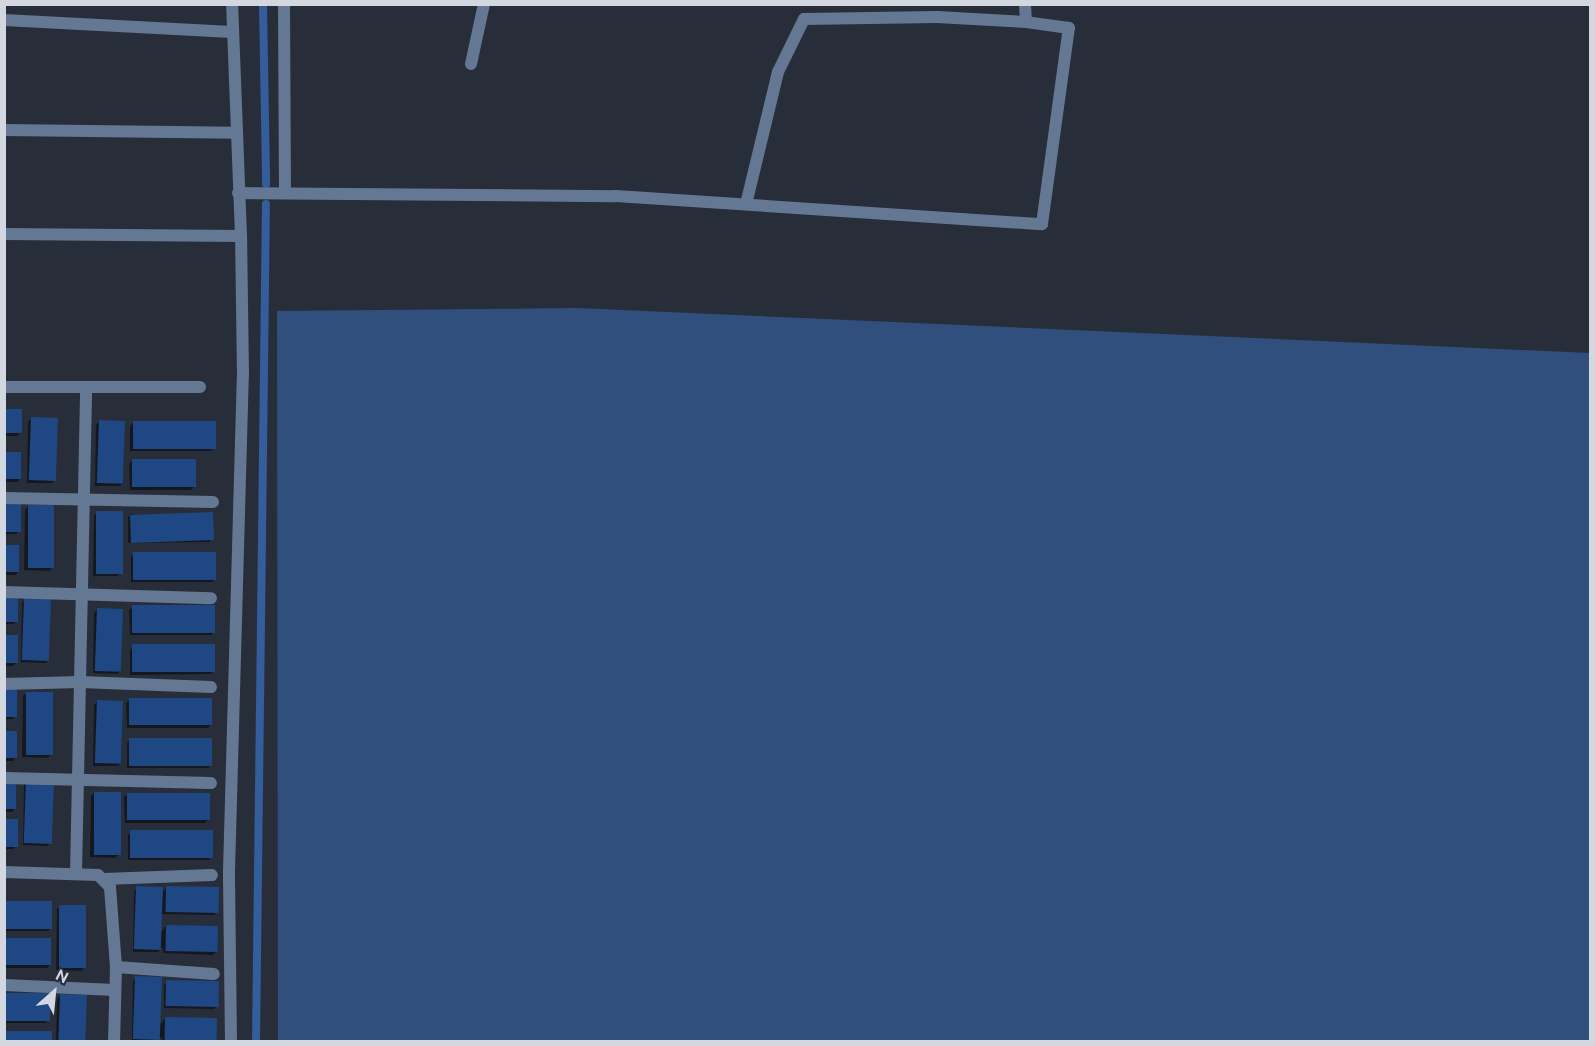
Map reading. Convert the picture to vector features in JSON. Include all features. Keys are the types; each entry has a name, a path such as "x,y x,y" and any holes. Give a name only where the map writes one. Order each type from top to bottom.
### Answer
{"street":[{"path":"231,1041 229,871 243,375 241,236 232,4"},
{"path":"284,4 285,191"},
{"path":"471,64 484,4"},
{"path":"1025,4 1026,22"},
{"path":"238,193 285,191 616,196 1042,224 1069,28 1026,22 937,17 804,19 778,72 746,204"},
{"path":"4,20 232,32"},
{"path":"4,130 236,133"},
{"path":"4,234 241,236"},
{"path":"4,387 200,387"},
{"path":"76,873 86,387"},
{"path":"4,498 213,502"},
{"path":"4,592 211,598"},
{"path":"4,684 80,682 211,687"},
{"path":"4,778 211,783"},
{"path":"4,872 98,874 110,887 116,968 114,1041"},
{"path":"104,879 213,875"},
{"path":"116,968 214,974"},
{"path":"4,986 115,990"}],"shaded area":[{"path":"577,308 1590,353 1590,1041 278,1041 277,311"}],"building":[{"path":"4,409 22,409 22,433 4,433"},
{"path":"31,417 58,418 56,481 29,480"},
{"path":"99,420 125,421 123,484 97,483"},
{"path":"133,421 216,421 216,449 133,449"},
{"path":"4,452 21,452 21,479 4,479"},
{"path":"132,459 196,459 196,487 132,487"},
{"path":"4,504 21,504 21,532 4,532"},
{"path":"28,505 54,505 54,568 28,568"},
{"path":"96,511 123,511 123,574 96,574"},
{"path":"213,512 214,540 131,543 130,515"},
{"path":"4,545 19,545 19,572 4,572"},
{"path":"133,552 216,552 216,580 133,580"},
{"path":"4,594 18,594 18,622 4,622"},
{"path":"24,597 51,598 49,661 22,660"},
{"path":"132,605 215,605 215,633 132,633"},
{"path":"97,608 123,609 121,672 95,671"},
{"path":"4,635 18,635 18,663 4,663"},
{"path":"132,644 215,644 215,672 132,672"},
{"path":"4,689 17,689 17,717 4,717"},
{"path":"26,692 53,692 53,755 26,755"},
{"path":"129,698 212,698 212,725 129,725"},
{"path":"97,700 123,701 121,764 95,763"},
{"path":"4,731 17,731 17,758 4,758"},
{"path":"129,738 212,738 212,766 129,766"},
{"path":"26,779 54,780 52,844 24,843"},
{"path":"4,782 16,782 16,809 4,809"},
{"path":"94,792 121,792 121,855 94,855"},
{"path":"127,793 210,793 210,820 127,820"},
{"path":"4,819 18,819 18,847 4,847"},
{"path":"130,830 213,830 213,858 130,858"},
{"path":"136,886 163,887 161,950 134,949"},
{"path":"166,886 219,887 219,913 166,912"},
{"path":"4,901 52,901 52,929 4,929"},
{"path":"59,905 86,905 86,968 59,968"},
{"path":"166,925 218,926 218,952 166,951"},
{"path":"4,938 51,938 51,965 4,965"},
{"path":"135,976 162,977 160,1040 133,1039"},
{"path":"166,980 219,981 219,1007 166,1006"},
{"path":"4,993 50,993 50,1021 4,1021"},
{"path":"60,994 87,995 85,1042 58,1041"},
{"path":"165,1017 217,1018 217,1042 165,1041"},
{"path":"4,1031 52,1031 52,1041 4,1041"}],"waterway":[{"path":"263,4 266,184"},
{"path":"256,1042 266,204"}]}
